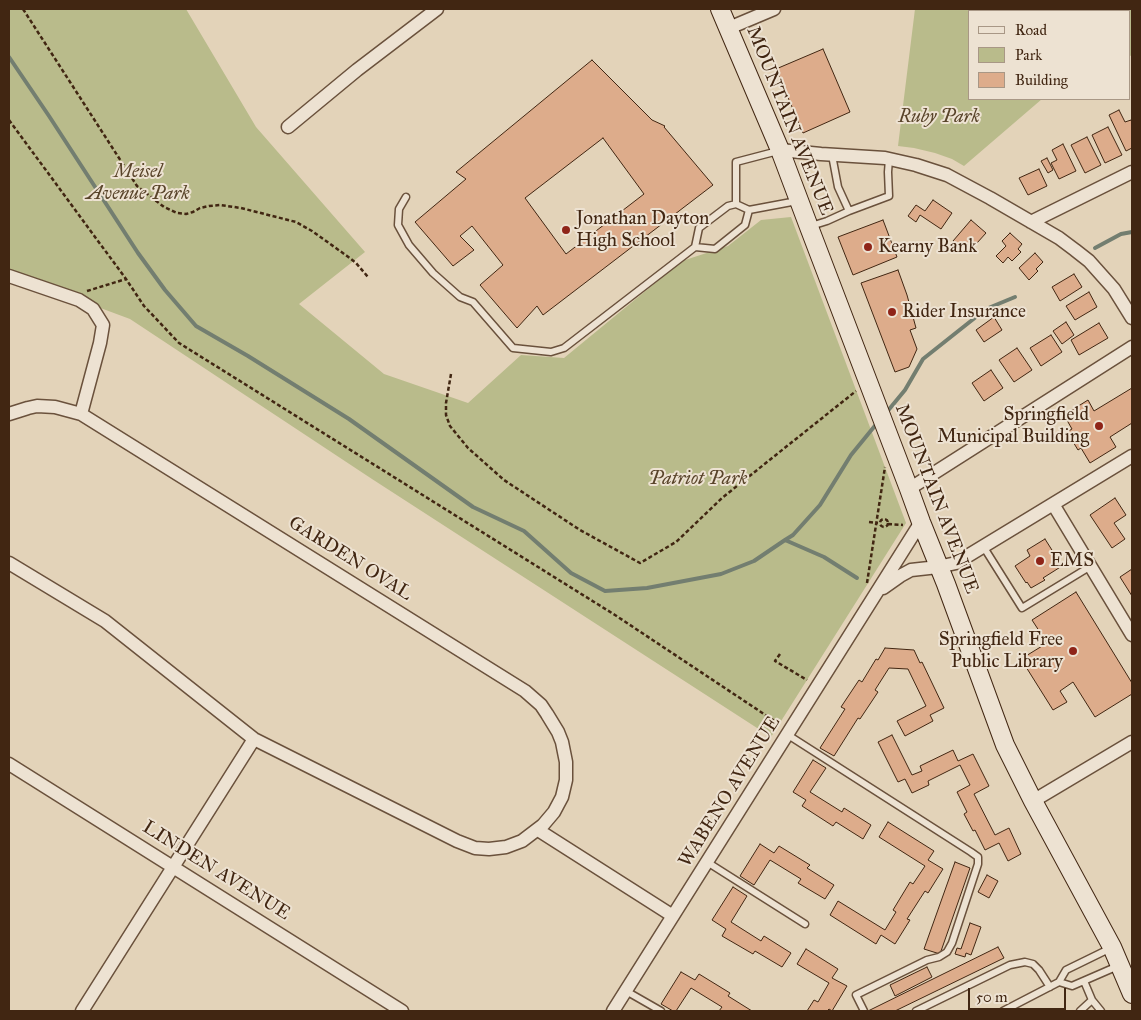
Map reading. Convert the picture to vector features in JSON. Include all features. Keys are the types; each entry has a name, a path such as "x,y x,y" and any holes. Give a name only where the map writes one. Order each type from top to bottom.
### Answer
{"street":[{"path":"288,127 356,70 437,9"},
{"name":"MOUNTAIN AVENUE","path":"720,9 780,150 946,584 1005,745 1112,947 1132,994"},
{"path":"729,28 774,9"},
{"path":"780,150 889,159 916,164 947,174 1059,238 1075,250 1089,261 1114,289 1132,318"},
{"path":"1031,222 1132,172"},
{"path":"9,276 79,300 94,309 103,325 81,414"},
{"path":"909,488 1132,347"},
{"name":"GARDEN OVAL","path":"9,414 37,406 55,407 81,414 525,691 540,705 553,722 562,742 566,762 566,780 562,797 554,812 538,830 522,840 506,846 489,849 474,848 442,834 254,739 105,621 9,563"},
{"name":"WABENO AVENUE","path":"872,588 911,570 956,563 1132,456"},
{"path":"1053,504 1132,635"},
{"name":"WABENO AVENUE","path":"614,1011 788,735 872,588 921,522"},
{"path":"82,1011 254,739"},
{"path":"1033,801 1132,742"},
{"name":"LINDEN AVENUE","path":"9,764 402,1011"},
{"path":"538,830 673,916"}],"lane":[{"path":"736,204 736,162 780,150"},
{"path":"832,155 838,187 849,211"},
{"path":"809,227 889,196 889,159"},
{"path":"406,197 399,209 398,225 409,245 433,273 460,297 473,302 513,348 551,352 564,348 695,247 716,248 745,225 749,210"},
{"path":"695,247 699,228 728,206 736,204 749,210 798,201"},
{"path":"983,546 1022,608 1091,566"},
{"path":"788,735 978,857 978,864 947,952 856,995 864,1011"},
{"path":"707,862 805,924"},
{"path":"1002,1011 1059,982 1066,970 1112,947"},
{"path":"916,1011 1010,965 1024,962 1033,964 1050,987"},
{"path":"1059,982 1072,986 1120,965"},
{"path":"1084,981 1092,1000 1101,1011"},
{"path":"626,991 661,1011"},
{"path":"1080,1011 1092,1000"}],"path":[{"path":"23,9 137,186 177,213 186,214 200,208 220,205 242,208 296,222 312,231 356,263 368,277"},
{"path":"9,120 144,306 179,343 615,615 779,724"},
{"path":"70,297 126,279"},
{"path":"451,374 446,414 450,426 468,448 504,480 580,530 640,562 676,542 722,498 857,390"},
{"path":"872,588 885,466"},
{"path":"878,523 884,519 888,524"},
{"path":"869,522 878,523 883,528 888,524 903,525"},
{"path":"780,654 775,660 807,680"}],"green space":[{"name":"Patriot Park","path":"9,9 186,9 256,127 365,252 299,304 384,374 468,403 521,355 564,358 682,261 728,246 761,220 791,217 906,523 771,737 372,479 130,319 9,274"},
{"name":"Ruby Park","path":"915,9 1132,9 1131,56 1131,10 968,10 968,100 1041,100 964,166 935,153 898,146"}],"building":[{"path":"823,49 850,112 803,133 776,69"},
{"path":"592,60 652,120 665,126 713,185 543,315 537,306 517,328 480,285 503,265 472,226 460,236 474,250 453,266 415,222 466,179 456,172","holes":["603,138 644,194 566,254 525,198"]},
{"path":"1119,110 1125,122 1131,120 1132,123 1132,148 1126,151 1109,115"},
{"path":"1108,127 1122,155 1105,163 1092,135"},
{"path":"1087,137 1101,165 1085,173 1071,145"},
{"path":"1063,144 1076,171 1059,179 1051,163 1057,160 1052,150"},
{"path":"1047,158 1053,170 1048,173 1041,161"},
{"path":"1039,169 1047,186 1028,195 1019,178"},
{"path":"933,200 952,213 941,229 920,215 916,222 908,216 916,205 925,211"},
{"name":"Kearny Bank","path":"883,220 897,257 853,275 838,237"},
{"path":"971,220 986,233 968,253 953,241"},
{"path":"1010,233 1022,244 1018,249 1021,252 1012,261 1008,257 1003,263 996,256 1006,246 1002,241"},
{"path":"1035,253 1043,262 1036,269 1038,271 1029,280 1019,268"},
{"name":"Rider Insurance","path":"898,270 916,328 910,330 917,349 909,367 895,372 861,283"},
{"path":"1074,274 1082,287 1060,301 1052,287"},
{"path":"1089,292 1097,307 1075,320 1066,306"},
{"path":"994,317 1002,330 984,342 976,330"},
{"path":"1066,322 1074,335 1062,344 1053,331"},
{"path":"1099,323 1108,338 1079,355 1071,340"},
{"path":"1051,335 1062,352 1041,366 1030,348"},
{"path":"1017,348 1032,370 1014,382 999,360"},
{"path":"991,370 1003,388 984,401 972,383"},
{"name":"Springfield Municipal Building","path":"1132,388 1132,423 1110,437 1116,447 1090,463 1081,448 1078,450 1067,432 1072,429 1064,415 1088,400 1094,411"},
{"path":"1115,498 1126,515 1114,523 1125,539 1112,548 1090,515"},
{"name":"EMS","path":"1045,539 1062,566 1043,578 1045,580 1031,588 1015,566 1030,556 1027,550"},
{"path":"1132,569 1132,596 1120,577"},
{"name":"Springfield Free Public Library","path":"1076,592 1132,683 1132,694 1095,717 1073,682 1060,691 1067,702 1053,710 1021,659 1047,643 1032,620"},
{"path":"885,648 914,650 920,663 922,662 944,708 930,715 933,721 905,736 897,721 926,706 908,669 889,668 875,690 878,692 860,719 858,718 834,756 820,748 845,709 841,707 859,680 862,682"},
{"path":"892,735 912,775 922,771 920,766 953,750 958,761 973,754 989,786 974,794 995,835 1009,828 1021,854 1008,861 999,843 985,850 964,814 967,812 957,792 970,785 960,765 928,781 929,785 912,793 905,779 898,782 878,742"},
{"path":"813,760 826,768 810,792 842,812 844,808 871,825 863,839 836,822 833,826 802,806 806,800 793,792"},
{"path":"888,822 934,851 928,860 943,869 928,893 925,891 907,919 910,920 895,944 881,935 876,944 830,915 838,901 885,930 896,912 893,910 910,882 913,884 925,866 879,837"},
{"path":"760,844 774,853 779,846 810,865 807,868 834,885 825,899 798,883 801,879 770,860 754,885 740,876"},
{"path":"955,862 970,868 940,954 924,949"},
{"path":"987,875 998,881 989,898 978,892"},
{"path":"733,887 747,896 731,922 761,941 764,936 791,953 782,967 755,951 753,954 722,936 726,929 712,920"},
{"path":"970,923 981,927 971,955 966,953 965,957 955,954 957,948 961,949"},
{"path":"998,947 1004,958 895,1011 868,1011"},
{"path":"806,949 838,969 832,978 847,986 832,1011 829,1009 827,1011 807,1011 814,1000 818,1002 829,983 797,964"},
{"path":"927,967 932,977 895,996 890,985"},
{"path":"681,972 695,980 699,974 730,993 728,996 752,1011 719,1011 722,1007 691,988 676,1011 673,1011 661,1004"}],"waterway":[{"path":"9,57 138,253 165,290 196,326 349,419 473,507 524,531 571,573 605,591 647,588 721,574 754,561 793,535 820,505 851,455 878,422"},
{"path":"1095,248 1121,234 1132,232"},
{"path":"886,413 905,390 923,359 986,309 1015,297"},
{"path":"785,540 824,557 857,578"}],"place":[{"name":"Jonathan Dayton High School","path":"566,230"},
{"name":"Kearny Bank","path":"868,247"},
{"name":"Rider Insurance","path":"892,312"},
{"name":"Springfield Municipal Building","path":"1099,426"},
{"name":"EMS","path":"1040,561"},
{"name":"Springfield Free Public Library","path":"1073,651"}],"park label":[{"name":"Meisel Avenue Park","path":"138,183"}]}
